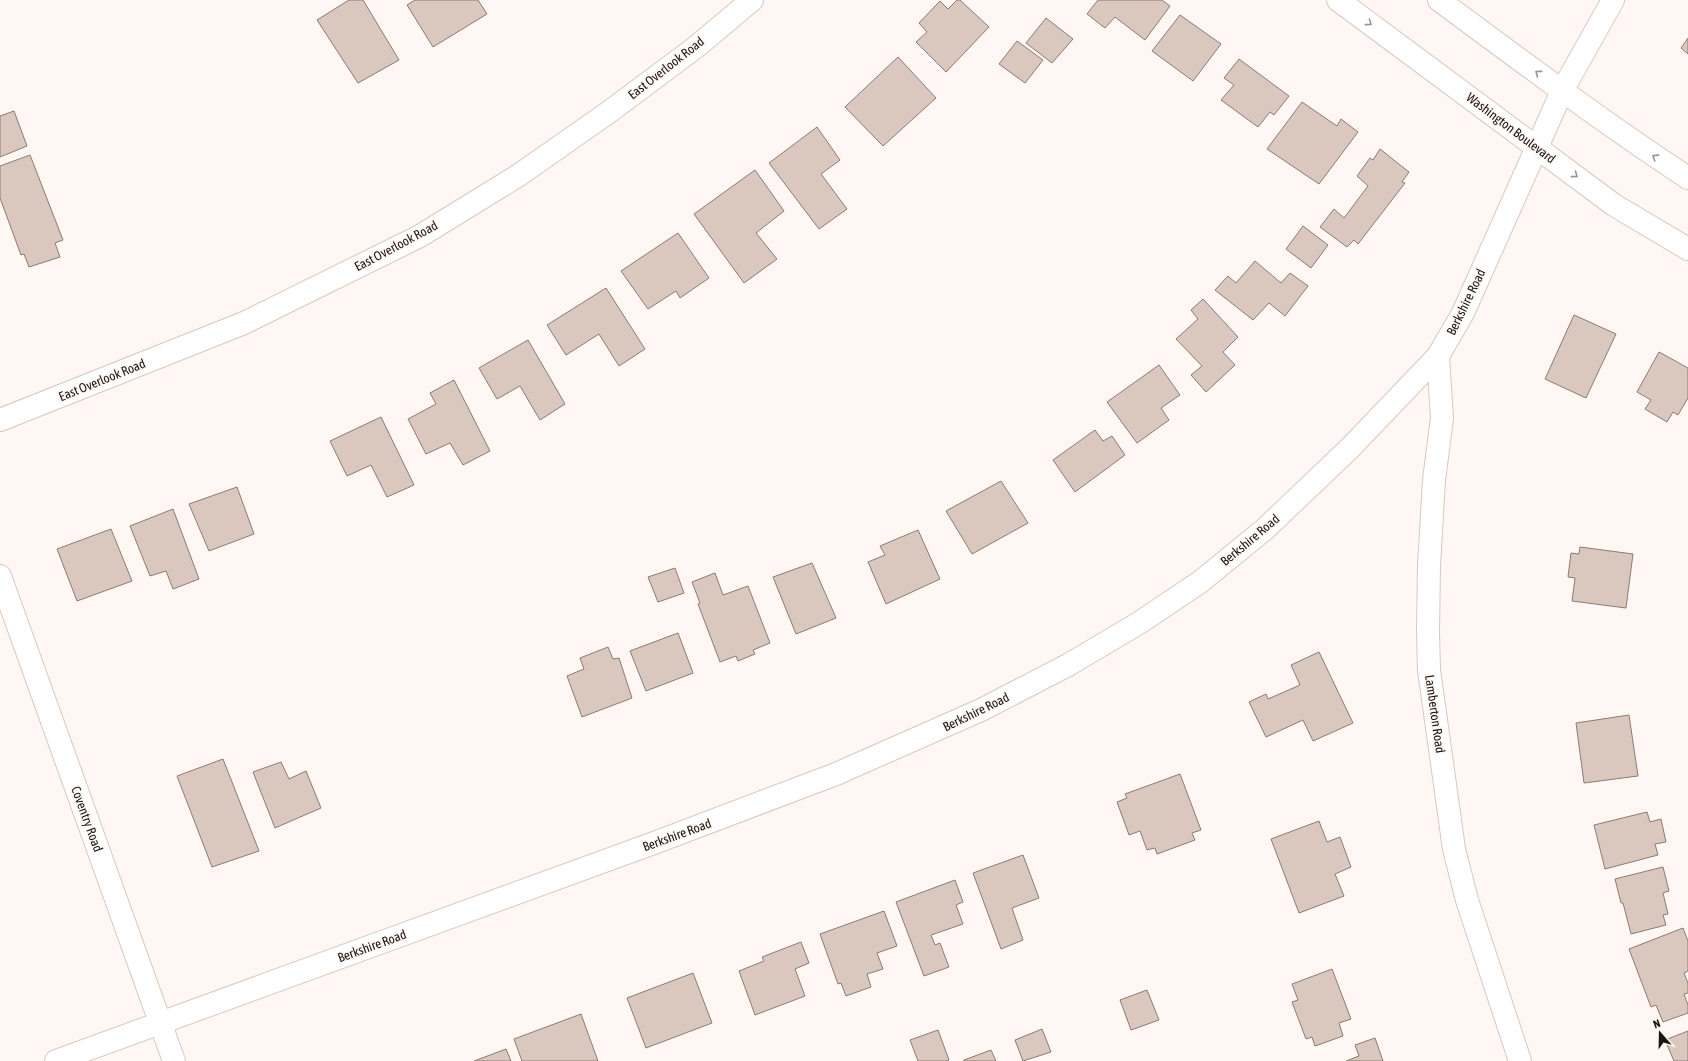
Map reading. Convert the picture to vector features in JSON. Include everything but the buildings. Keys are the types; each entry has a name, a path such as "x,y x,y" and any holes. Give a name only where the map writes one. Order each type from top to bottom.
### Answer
{"street":[{"name":"East Overlook Road","path":"0,420 244,323 420,236 519,175 610,112 696,47 752,0"},
{"name":"Washington Boulevard","path":"1338,0 1614,205 1688,249"},
{"path":"1439,0 1644,150 1688,178"},
{"name":"Berkshire Road","path":"56,1061 654,843 803,787 969,716 1068,665 1139,623 1206,577 1265,529 1350,448 1438,356 1463,313 1562,91 1613,0"},
{"name":"Lamberton Road","path":"1438,356 1442,418 1434,480 1430,550 1428,632 1429,670 1454,849 1467,900 1520,1061"},
{"name":"Coventry Road","path":"0,576 174,1061"}]}
